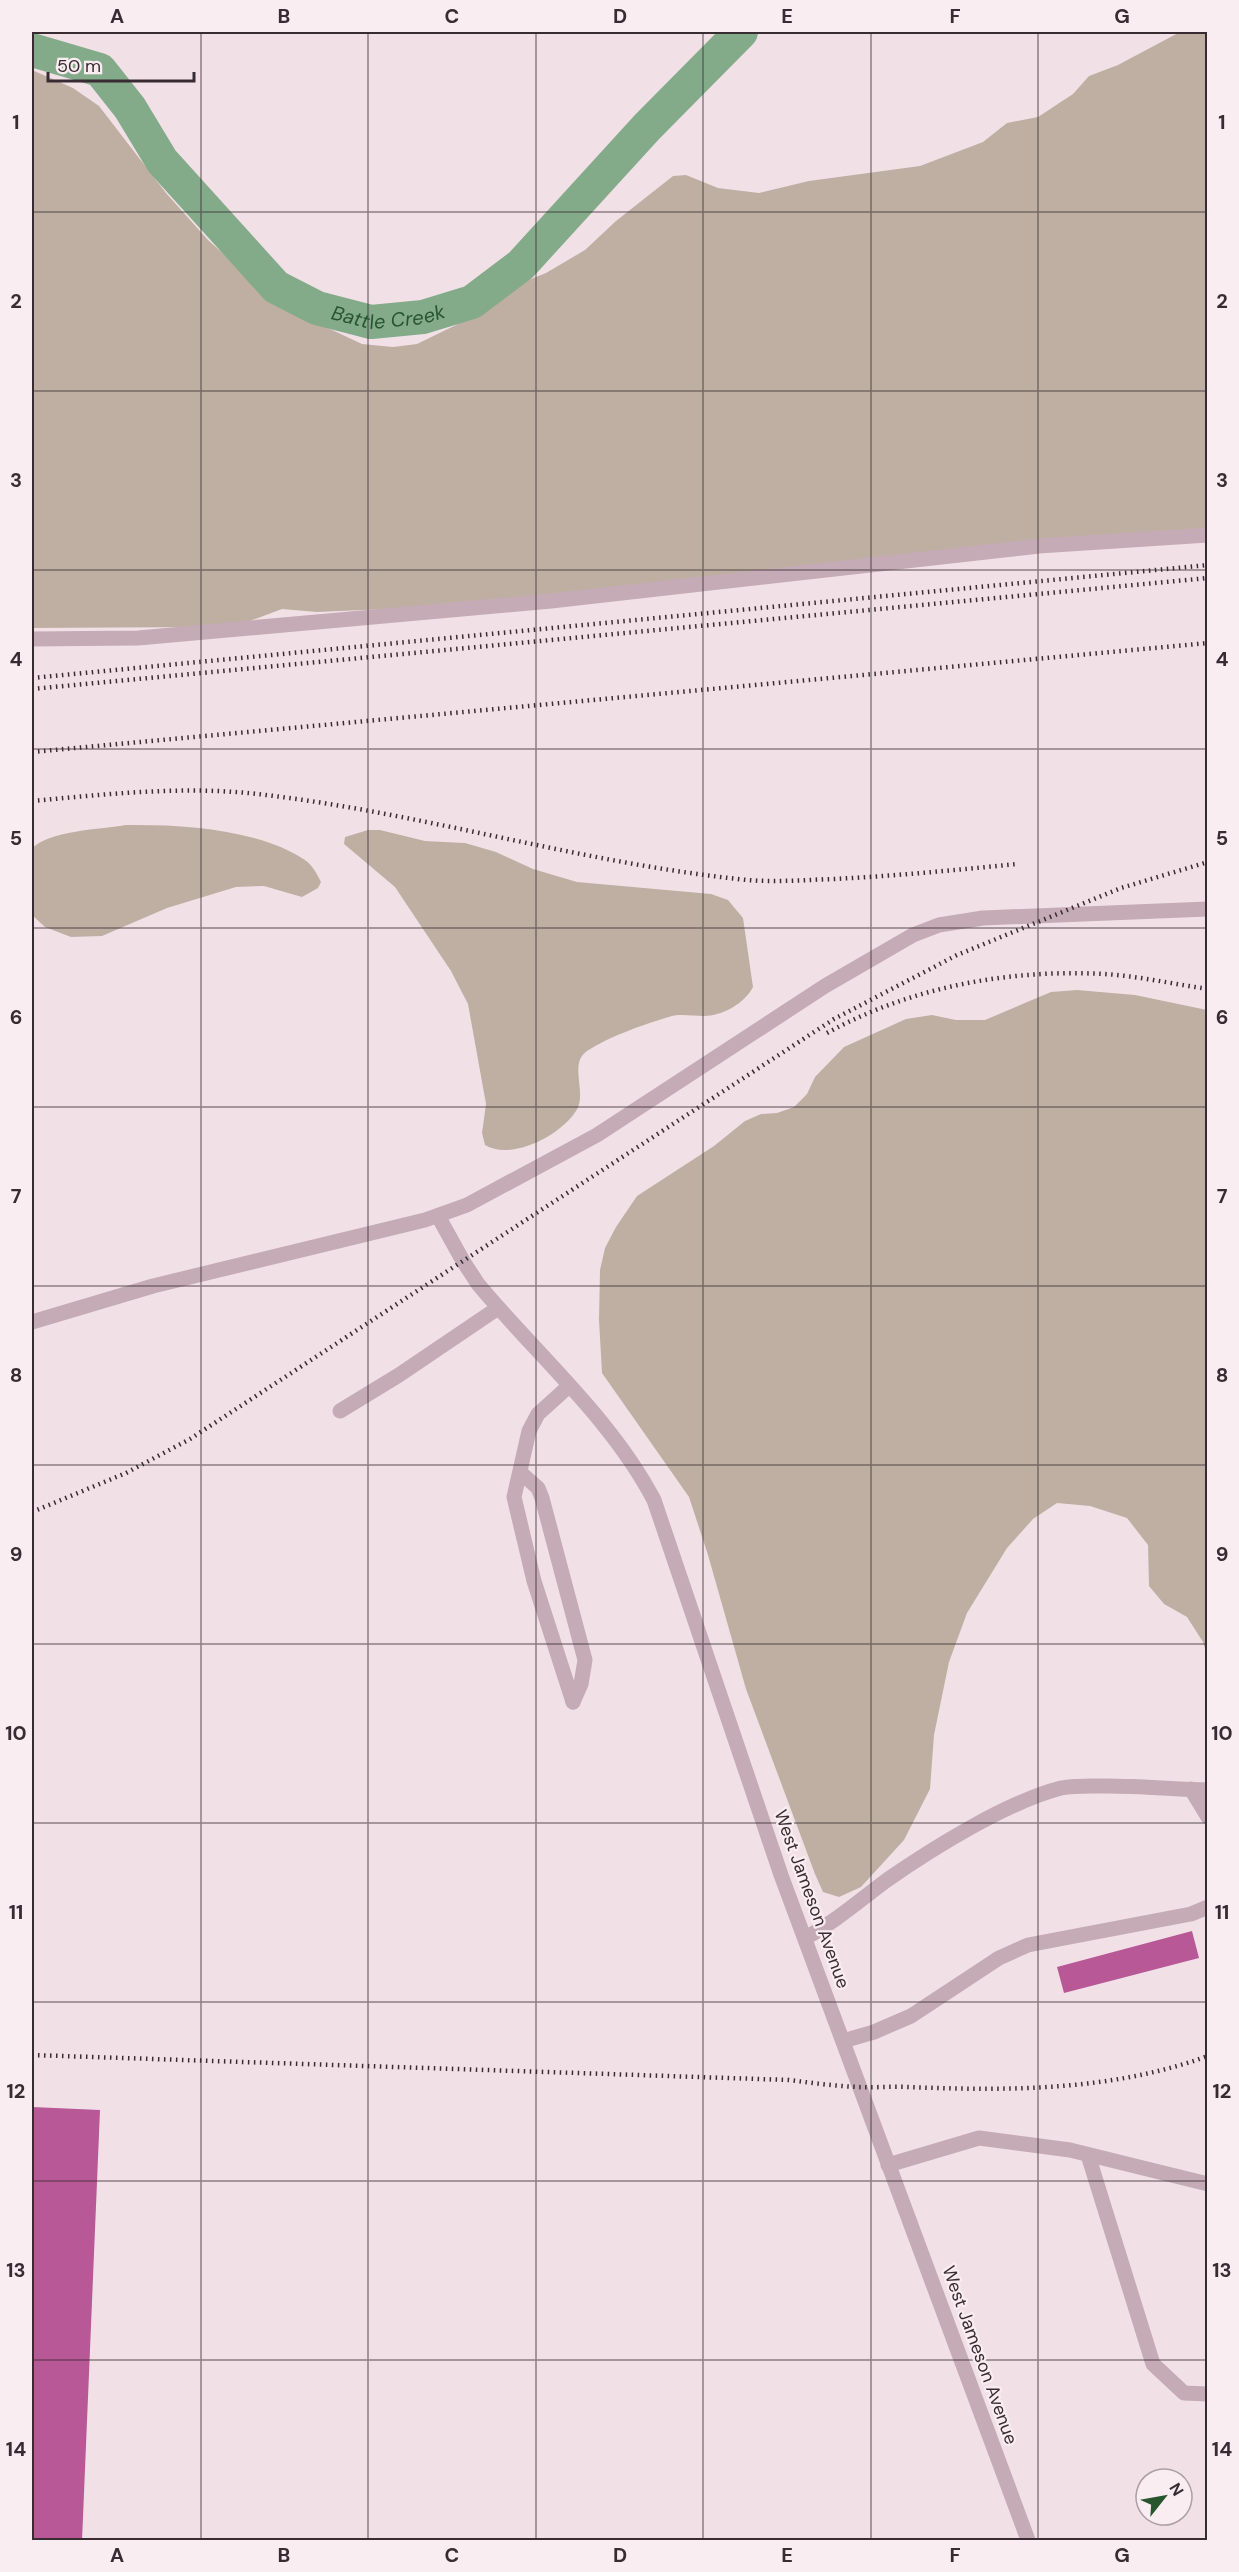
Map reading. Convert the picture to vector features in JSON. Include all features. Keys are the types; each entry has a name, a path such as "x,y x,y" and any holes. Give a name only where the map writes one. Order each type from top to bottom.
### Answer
{"lane":[{"path":"32,639 138,638 551,601 1039,546 1208,535"},
{"path":"32,1322 153,1286 438,1216 467,1205 597,1136 825,986 913,936 939,925 983,918 1182,912 1208,909"},
{"path":"1182,912 1208,916"},
{"name":"West Jameson Avenue","path":"438,1216 463,1261 498,1308 569,1386 624,1452 640,1473 654,1500 805,1938 1028,2541"},
{"path":"340,1411 399,1376 498,1308"},
{"path":"521,1473 538,1488 542,1498 585,1660 581,1684 573,1702 534,1581 514,1497 530,1431 538,1414 569,1386"},
{"path":"805,1938 829,1925 888,1880 990,1817 1060,1789 1076,1786 1122,1786 1208,1790"},
{"path":"1191,1789 1208,1817"},
{"path":"843,2041 874,2032 911,2016 999,1958 1028,1945 1191,1914 1208,1907"},
{"path":"888,2165 979,2138 1070,2150 1208,2184"},
{"path":"1088,2155 1153,2364 1184,2393 1208,2394"}],"shaded area":[{"path":"1180,32 1207,32 1207,529 386,609 317,612 282,609 250,621 205,627 32,628 32,70 73,88 99,106 166,193 208,240 281,306 362,344 393,347 417,344 456,325 516,285 546,273 585,250 616,221 673,176 686,175 718,188 759,193 809,181 920,166 983,142 1007,123 1038,117 1073,94 1089,76 1118,65"},
{"path":"126,825 194,827 265,841 305,860 313,867 321,882 318,888 302,897 264,886 236,887 167,908 102,936 71,937 45,927 32,915 32,849 49,838"},
{"path":"368,830 380,830 425,841 465,843 496,852 533,869 577,882 711,894 728,900 743,918 753,987 738,1004 718,1014 672,1016 628,1031 587,1051 579,1063 579,1104 569,1120 547,1137 521,1148 496,1149 485,1145 482,1133 486,1104 468,1004 451,971 395,887 344,844 345,837"},
{"path":"1077,990 1135,995 1207,1010 1207,1655 1203,1642 1187,1617 1164,1604 1149,1586 1148,1545 1127,1518 1090,1506 1057,1503 1033,1519 1007,1548 967,1613 949,1662 934,1735 930,1789 904,1840 861,1887 839,1897 823,1892 815,1874 746,1689 689,1497 602,1373 599,1320 600,1270 605,1248 637,1196 714,1146 745,1121 761,1114 777,1113 794,1107 807,1094 815,1077 844,1047 906,1019 932,1015 956,1020 985,1020 1051,992"}],"building":[{"path":"1192,1931 1199,1958 1064,1993 1057,1967"},
{"path":"32,2107 100,2110 82,2541 32,2541"}],"waterway":[{"name":"Battle Creek","path":"32,50 100,70 130,108 162,161 276,287 317,308 371,322 423,317 472,302 521,265 647,127 741,32"}],"railway":[{"path":"32,678 1208,565"},
{"path":"32,689 1208,578"},
{"path":"32,752 1208,643"},
{"path":"32,801 119,793 178,791 266,795 325,803 620,861 750,880 856,878 1017,864"},
{"path":"32,1512 126,1473 190,1439 834,1019 957,955 1121,888 1208,862"},
{"path":"827,1033 892,1004 961,984 996,978 1068,973 1104,974 1208,989"},
{"path":"32,2055 789,2080 864,2087 984,2089 1097,2082 1171,2068 1208,2056"}]}
